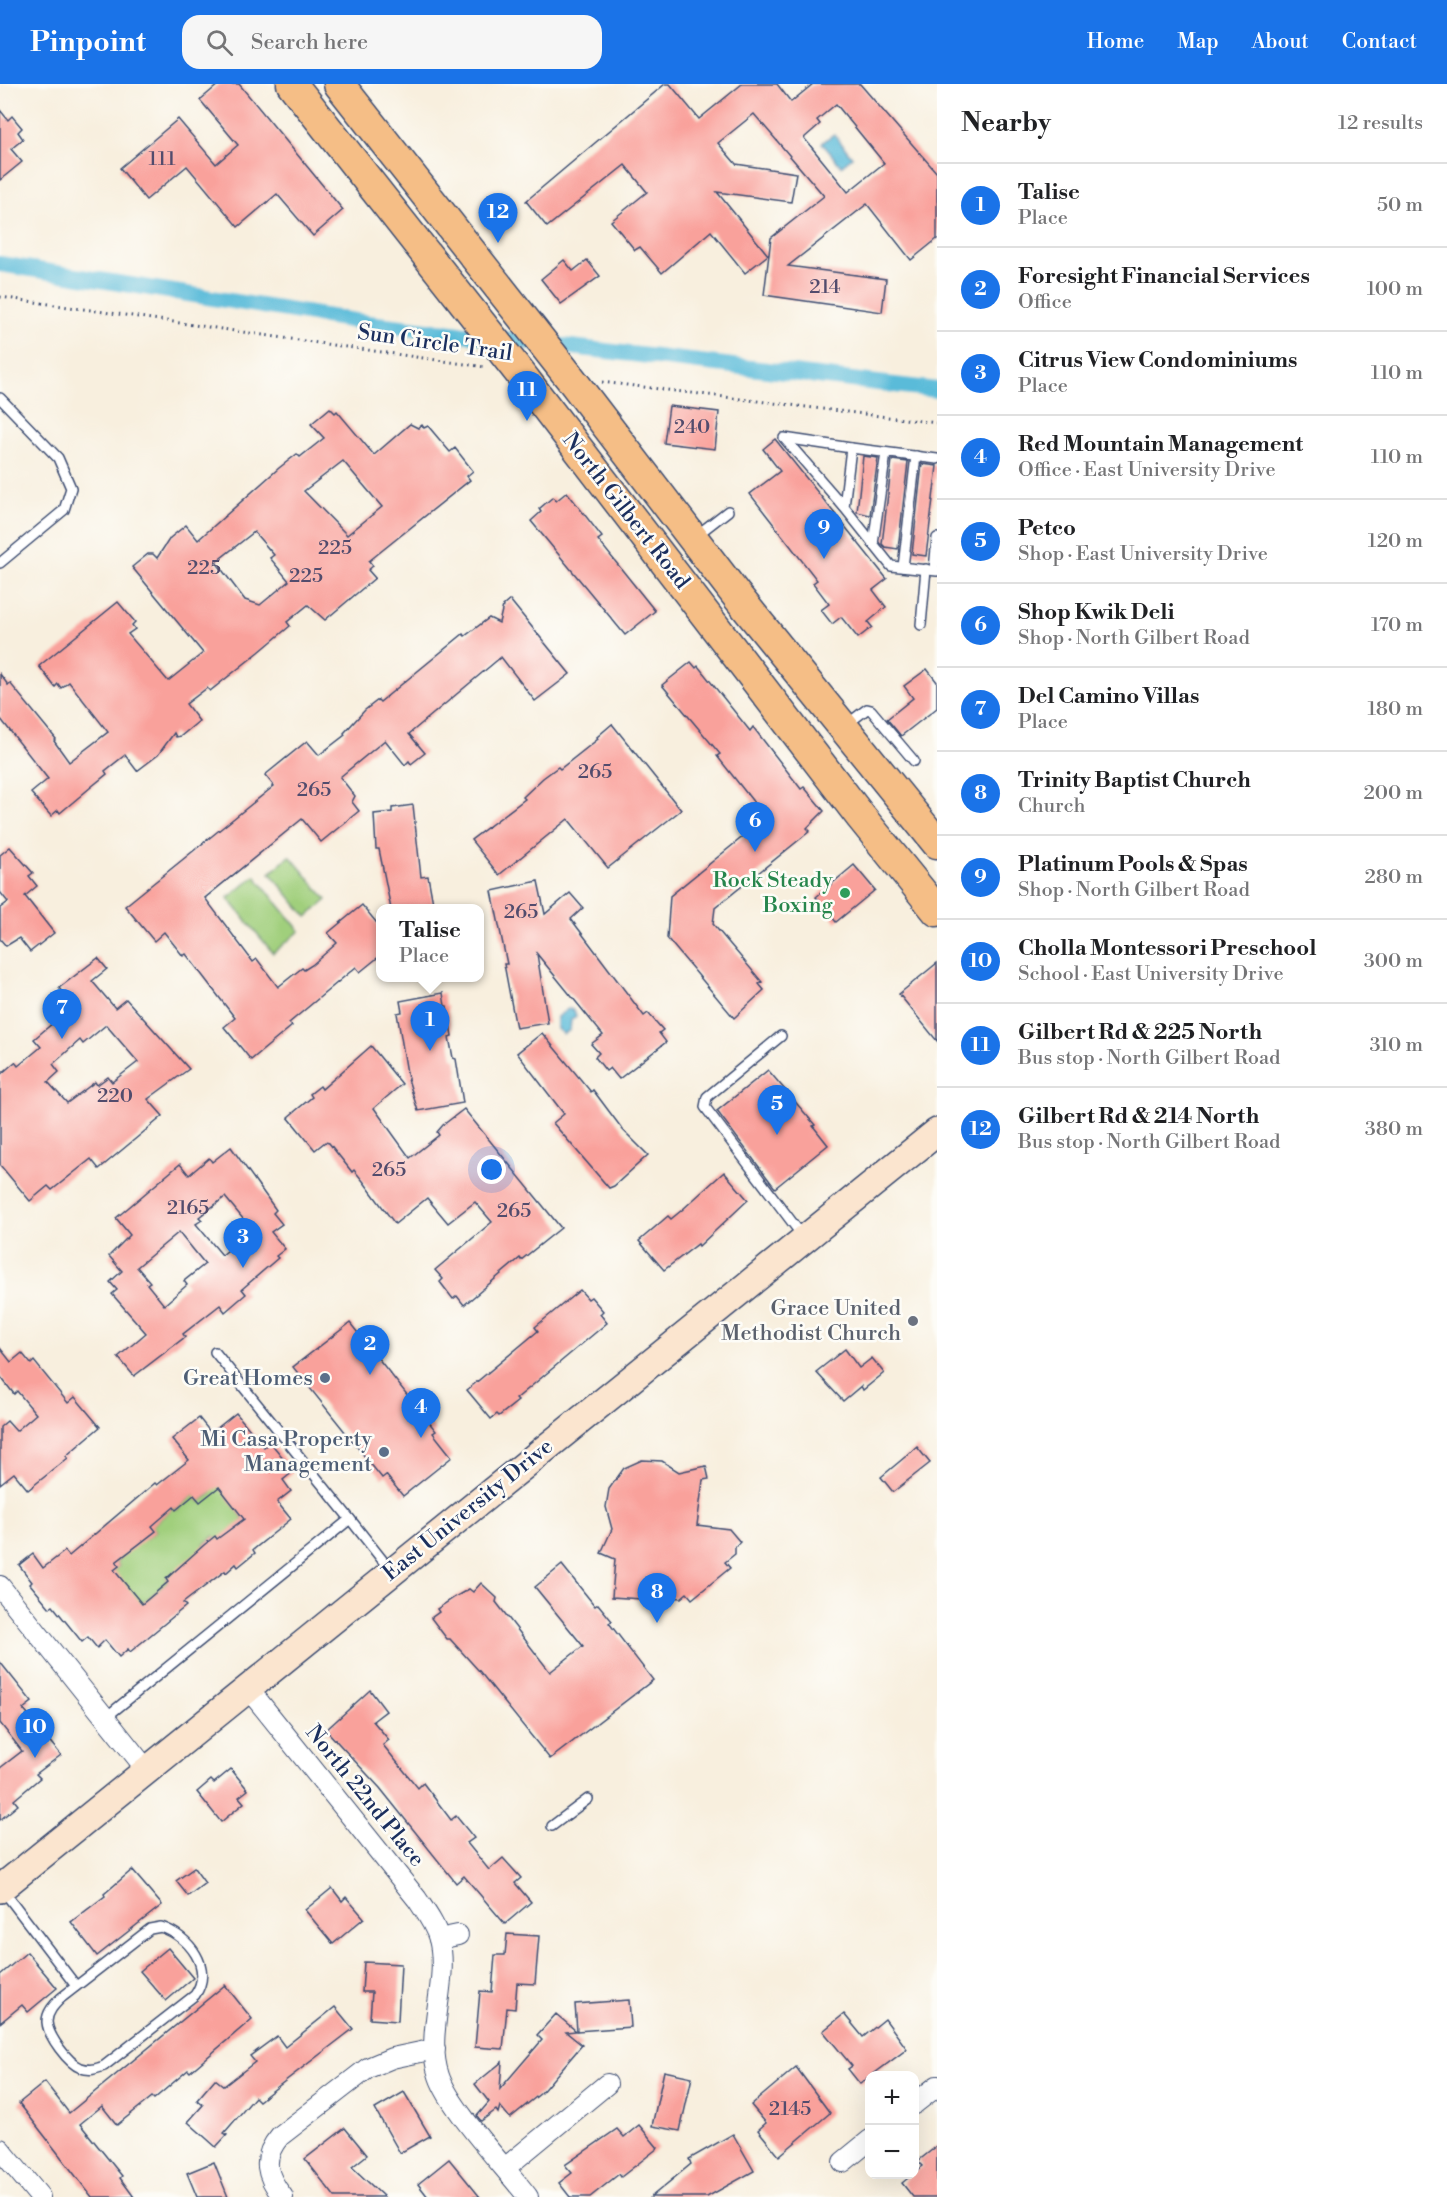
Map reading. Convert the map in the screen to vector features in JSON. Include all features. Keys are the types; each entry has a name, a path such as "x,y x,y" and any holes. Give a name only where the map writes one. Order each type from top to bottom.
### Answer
{"main road":[{"name":"North Gilbert Road","path":"292,84 519,372 861,818 937,911"},
{"name":"North Gilbert Road","path":"339,84 507,296 737,596 937,843"},
{"path":"409,232 438,210"},
{"path":"569,437 598,414"},
{"path":"708,617 737,596"},
{"path":"861,818 894,792"},
{"name":"East University Drive","path":"1,1888 937,1132"}],"street":[{"path":"0,1586 146,1769"},
{"name":"North 22nd Place","path":"247,1687 417,1899 439,1939 435,2049 439,2077 446,2091 528,2197"},
{"path":"439,1939 458,1935"},
{"path":"283,2197 273,2184 267,2168 270,2151 280,2136 368,2068 392,2058 435,2049"},
{"path":"505,2168 607,2084"},
{"path":"919,2101 937,2086"},
{"path":"843,2162 865,2144"},
{"path":"0,2149 40,2197"}],"lane":[{"path":"0,398 58,458 71,488 64,510 0,563"},
{"path":"932,570 891,566 784,438 937,459"},
{"path":"844,507 851,448"},
{"path":"873,544 886,453"},
{"path":"903,567 916,456"},
{"path":"692,538 728,511"},
{"path":"921,625 937,538"},
{"path":"842,728 867,709 871,710 914,761"},
{"path":"781,1036 707,1096 705,1107 806,1240"},
{"path":"215,1352 391,1571"},
{"path":"105,1718 350,1520"},
{"path":"552,1826 588,1799"},
{"path":"1,1888 76,1986"},
{"path":"161,1927 180,1935 197,1958 204,1974 202,1986 195,1995 104,2066 94,2070 76,2065 63,2052 47,2024 50,2011 76,1986 150,1929 161,1927"}],"path":[{"name":"Sun Circle Trail","path":"0,297 519,372"},
{"path":"571,379 665,387 937,423"}],"green space":[{"path":"290,856 327,900 307,917 270,873"},
{"path":"255,876 300,931 273,953 228,898"},
{"path":"217,1482 244,1519 220,1543 214,1536 204,1544 207,1549 166,1579 168,1582 139,1606 112,1572 119,1566 116,1562 143,1536 146,1539 156,1531 152,1526 174,1507 177,1510 194,1495 200,1502 210,1495"}],"water":[{"path":"834,134 852,157 841,166 822,143"},
{"path":"568,1009 574,1010 576,1016 571,1020 570,1030 563,1034 557,1029 557,1017"}],"building":[{"path":"219,84 239,84 343,210 313,236 277,194 238,227 187,166 146,200 120,168 178,119 216,164 238,145 200,100"},
{"path":"665,84 670,84 699,119 742,84 777,84 791,102 813,84 860,84 937,173 937,239 911,260 867,204 788,266 886,279 882,312 764,295 771,238 824,196 754,114 718,143 736,164 796,173 791,202 717,192 768,255 745,273 711,231 662,273 640,247 635,250 611,221 647,192 625,165 547,227 526,201","holes":["836,104 884,163 848,192 804,138 820,124 817,120"]},
{"path":"0,110 8,120 12,116 22,128 18,132 23,139 11,149 22,162 0,180"},
{"path":"564,260 573,271 587,260 600,276 561,304 541,279"},
{"path":"669,406 719,412 715,449 664,443"},
{"path":"330,408 335,413 337,411 374,455 410,424 418,428 422,425 424,428 428,426 450,452 455,448 473,471 467,476 470,480 369,561 373,566 368,570 375,578 325,620 308,605 287,622 290,626 259,652 210,691 207,688 186,704 199,721 181,736 176,737 174,733 158,755 137,771 125,755 105,771 107,774 60,813 58,810 51,816 31,793 48,779 0,718 0,674 56,739 54,741 69,762 108,732 69,682 61,688 58,684 55,687 39,666 118,602 135,622 132,625 135,629 128,634 168,681 203,653 132,567 148,554 153,554 157,558 170,538 186,525 198,540 279,468 297,454 300,457 324,438 311,424","holes":["343,461 382,507 347,535 304,491","254,532 274,555 270,558 289,581 260,605 245,600 216,562"]},
{"path":"775,439 887,579 873,590 886,607 868,622 872,627 858,638 841,617 832,624 821,610 829,604 813,583 817,580 750,494 780,471 763,449"},
{"path":"863,456 878,458 870,515 857,512"},
{"path":"892,460 908,462 898,549 885,547 882,544"},
{"path":"922,464 937,466 926,556 912,554"},
{"path":"567,492 602,537 598,540 655,611 625,635 531,521 541,512 539,509 553,497 556,501"},
{"path":"510,600 570,674 535,701 501,657 409,734 425,753 411,764 409,761 405,765 385,740 340,777 355,796 352,802 359,811 321,842 302,819 205,898 253,962 257,959 278,987 302,968 304,970 312,965 337,943 328,933 362,905 376,922 376,959 360,972 356,967 289,1023 292,1026 251,1060 224,1027 235,1018 186,954 183,956 164,932 154,941 125,906 274,786 265,775 307,741 319,755 345,735 344,733 365,710 378,700 380,702 463,634 465,636 489,618 499,623 503,606"},
{"path":"691,662 696,668 698,666 750,731 753,727 801,789 804,787 824,811 807,828 810,831 715,908 713,924 762,982 759,984 764,990 734,1018 667,938 670,896 766,818 717,756 720,754 662,685"},
{"path":"927,669 937,682 937,708 901,736 887,719 913,698 904,686"},
{"path":"612,724 681,810 608,868 568,819 499,875 471,840 525,799 523,797 543,778 558,767 560,769 598,739 597,737"},
{"path":"413,805 421,877 428,876 433,904 390,904 379,849 376,849 374,814 392,812 392,808"},
{"path":"10,847 33,873 29,876 37,886 25,896 54,933 30,952 19,938 6,946 0,939 0,908 8,902 0,892 0,855"},
{"name":"Rock Steady Boxing","path":"854,865 875,890 836,922 816,897"},
{"path":"538,881 545,914 570,893 583,908 571,919 644,1016 648,1013 663,1030 659,1033 666,1042 619,1079 610,1068 606,1071 595,1057 599,1053 591,1044 603,1035 537,954 548,1023 516,1028 504,964 507,964 492,891"},
{"path":"98,958 107,969 92,981 115,1008 126,999 189,1069 148,1099 163,1116 99,1169 91,1159 52,1190 48,1186 30,1201 0,1165 0,1075 15,1062 18,1066 41,1047 34,1039 73,1006 59,988","holes":["106,1025 138,1062 112,1082 108,1077 97,1085 95,1082 67,1103 48,1082 59,1072 53,1064 80,1040 83,1044"]},
{"path":"937,963 937,1041 899,994"},
{"path":"443,993 452,1036 449,1037 453,1058 456,1059 463,1103 418,1111 408,1079 397,1013 402,1012 400,1001"},
{"path":"542,1033 591,1092 593,1090 623,1130 648,1155 614,1186 609,1188 553,1123 564,1114 517,1053"},
{"path":"371,1046 402,1084 374,1108 410,1158 439,1135 437,1132 443,1125 464,1109 561,1228 521,1260 520,1258 464,1305 457,1296 453,1299 440,1282 443,1279 435,1270 492,1222 475,1202 448,1223 427,1198 395,1224 363,1181 354,1170 352,1172 329,1143 325,1142 315,1150 288,1117 312,1097 310,1094 320,1086 322,1089"},
{"path":"768,1070 815,1125 813,1126 828,1145 775,1188 717,1111"},
{"path":"231,1147 276,1210 273,1213 282,1224 271,1232 285,1249 276,1256 278,1258 242,1289 246,1294 225,1312 220,1305 183,1334 185,1337 134,1376 118,1357 146,1333 112,1294 117,1290 110,1282 122,1271 109,1256 130,1235 116,1218 180,1164 189,1175 209,1158 212,1162","holes":["225,1197 244,1220 240,1224 248,1234 222,1255 196,1224 202,1220 199,1217","179,1232 205,1264 184,1281 187,1285 164,1305 147,1284 150,1282 137,1267"]},
{"path":"724,1172 748,1200 699,1246 698,1244 664,1270 639,1241 668,1216 671,1219"},
{"path":"580,1290 588,1299 591,1297 603,1311 600,1314 607,1323 516,1399 518,1401 499,1416 497,1414 491,1419 467,1390 538,1331 535,1327"},
{"path":"350,1323 436,1431 433,1433 452,1457 403,1496 386,1475 382,1478 293,1367"},
{"path":"0,1348 11,1362 22,1353 31,1364 34,1361 68,1403 75,1397 100,1427 66,1456 68,1458 28,1490 14,1473 0,1484 0,1427 7,1421 16,1431 36,1414 17,1391 14,1394 0,1376"},
{"path":"845,1349 859,1368 872,1358 884,1373 863,1390 861,1386 843,1401 816,1372"},
{"path":"236,1413 264,1447 270,1442 294,1471 283,1480 291,1491 277,1502 291,1519 253,1550 255,1553 238,1567 236,1564 226,1573 225,1571 183,1603 186,1606 130,1652 128,1649 119,1657 105,1640 97,1648 88,1637 82,1642 53,1606 50,1608 30,1584 32,1582 19,1565 33,1554 43,1568 65,1551 69,1556 155,1483 157,1485 189,1460 172,1439 199,1418 211,1433","holes":["219,1487 244,1519 217,1539 215,1536 204,1545 166,1579 168,1582 142,1604 114,1570 119,1566 116,1562 156,1531 152,1526 174,1507 176,1510 194,1495 200,1502"]},
{"path":"917,1447 930,1463 893,1492 881,1477"},
{"path":"642,1460 662,1461 679,1472 706,1466 709,1479 703,1480 697,1525 729,1529 740,1542 735,1547 735,1554 725,1562 730,1568 692,1599 687,1593 681,1598 656,1596 656,1600 612,1597 615,1559 601,1553 612,1529 606,1507 609,1489 624,1468"},
{"path":"562,1565 595,1606 598,1604 612,1621 609,1623 653,1680 550,1759 480,1672 450,1639 447,1639 431,1618 439,1612 437,1609 469,1589 473,1592 481,1583 497,1598 496,1602 550,1672 583,1646 535,1587"},
{"path":"0,1662 32,1702 23,1709 61,1755 36,1774 40,1778 14,1800 18,1805 0,1820 0,1768 22,1751 0,1723"},
{"path":"370,1690 386,1711 373,1721 389,1740 383,1745 418,1788 423,1783 451,1820 456,1816 474,1838 467,1843 489,1870 503,1858 521,1878 515,1883 531,1902 505,1924 464,1876 456,1883 380,1788 326,1730"},
{"path":"231,1769 248,1790 239,1797 244,1803 221,1822 197,1792 211,1780 214,1783"},
{"path":"194,1868 205,1883 188,1896 176,1881"},
{"path":"132,1870 162,1905 97,1956 71,1922 105,1896 104,1894"},
{"path":"332,1888 342,1901 346,1897 364,1918 333,1944 305,1910"},
{"path":"507,1934 539,1936 535,1984 517,1983 515,2009 507,2008 503,2049 475,2047 480,1991 492,1992 495,1955 505,1955"},
{"path":"168,1948 193,1978 166,2001 140,1971"},
{"path":"27,1952 57,1988 28,2012 22,2005 0,2023 0,1975"},
{"path":"364,1962 401,1964 398,2021 370,2019 372,1992 362,1992"},
{"path":"225,1985 252,2019 190,2072 188,2070 154,2099 152,2097 117,2125 102,2106 80,2124 122,2176 120,2178 134,2197 92,2197 19,2103 45,2082 69,2113"},
{"path":"629,2000 631,2027 577,2031 575,2004"},
{"path":"335,2007 353,2029 259,2101 255,2097 224,2133 227,2135 216,2147 188,2122 203,2105 197,2100 215,2079 224,2086 255,2062 250,2056 277,2036 285,2047"},
{"path":"556,2014 576,2031 566,2032 582,2045 541,2093 510,2118 500,2106 498,2113 496,2110 481,2121 477,2116 489,2102 475,2084 502,2062 500,2089 542,2040 537,2035"},
{"path":"844,2014 863,2037 885,2019 907,2049 877,2071 865,2071 865,2080 860,2084 848,2069 852,2066 823,2031"},
{"path":"796,2067 830,2113 779,2156 758,2130 766,2123 751,2105"},
{"path":"664,2071 692,2077 680,2131 652,2126"},
{"path":"404,2092 430,2136 400,2153 375,2109"},
{"path":"639,2125 658,2148 621,2177 619,2174 590,2197 570,2197 559,2183 572,2173 565,2165 617,2129 624,2137"},
{"path":"345,2128 367,2155 352,2167 384,2197 335,2197 305,2159"},
{"path":"733,2134 754,2171 707,2197 651,2197 691,2164 689,2159"},
{"path":"937,2146 937,2197 913,2197 902,2183 907,2179 919,2179 919,2169 923,2166 919,2160"},
{"path":"449,2159 480,2197 428,2197 418,2184"},
{"path":"214,2162 228,2197 197,2197 187,2173"}],"waterway":[{"path":"0,264 368,323 937,390"}],"place":[{"name":"Gilbert Rd & 214 North","path":"498,243"},
{"name":"Gilbert Rd & 225 North","path":"527,421"},
{"name":"Platinum Pools & Spas","path":"824,559"},
{"name":"Shop Kwik Deli","path":"755,852"},
{"name":"Rock Steady Boxing","path":"845,893"},
{"name":"Del Camino Villas","path":"62,1039"},
{"name":"Talise","path":"430,1051"},
{"name":"Petco","path":"777,1135"},
{"name":"Citrus View Condominiums","path":"243,1268"},
{"name":"Grace United Methodist Church","path":"913,1321"},
{"name":"Foresight Financial Services","path":"370,1375"},
{"name":"Great Homes","path":"325,1378"},
{"name":"Red Mountain Management","path":"421,1438"},
{"name":"Mi Casa Property Management","path":"384,1452"},
{"name":"Trinity Baptist Church","path":"657,1623"},
{"name":"Cholla Montessori Preschool","path":"35,1758"}]}
